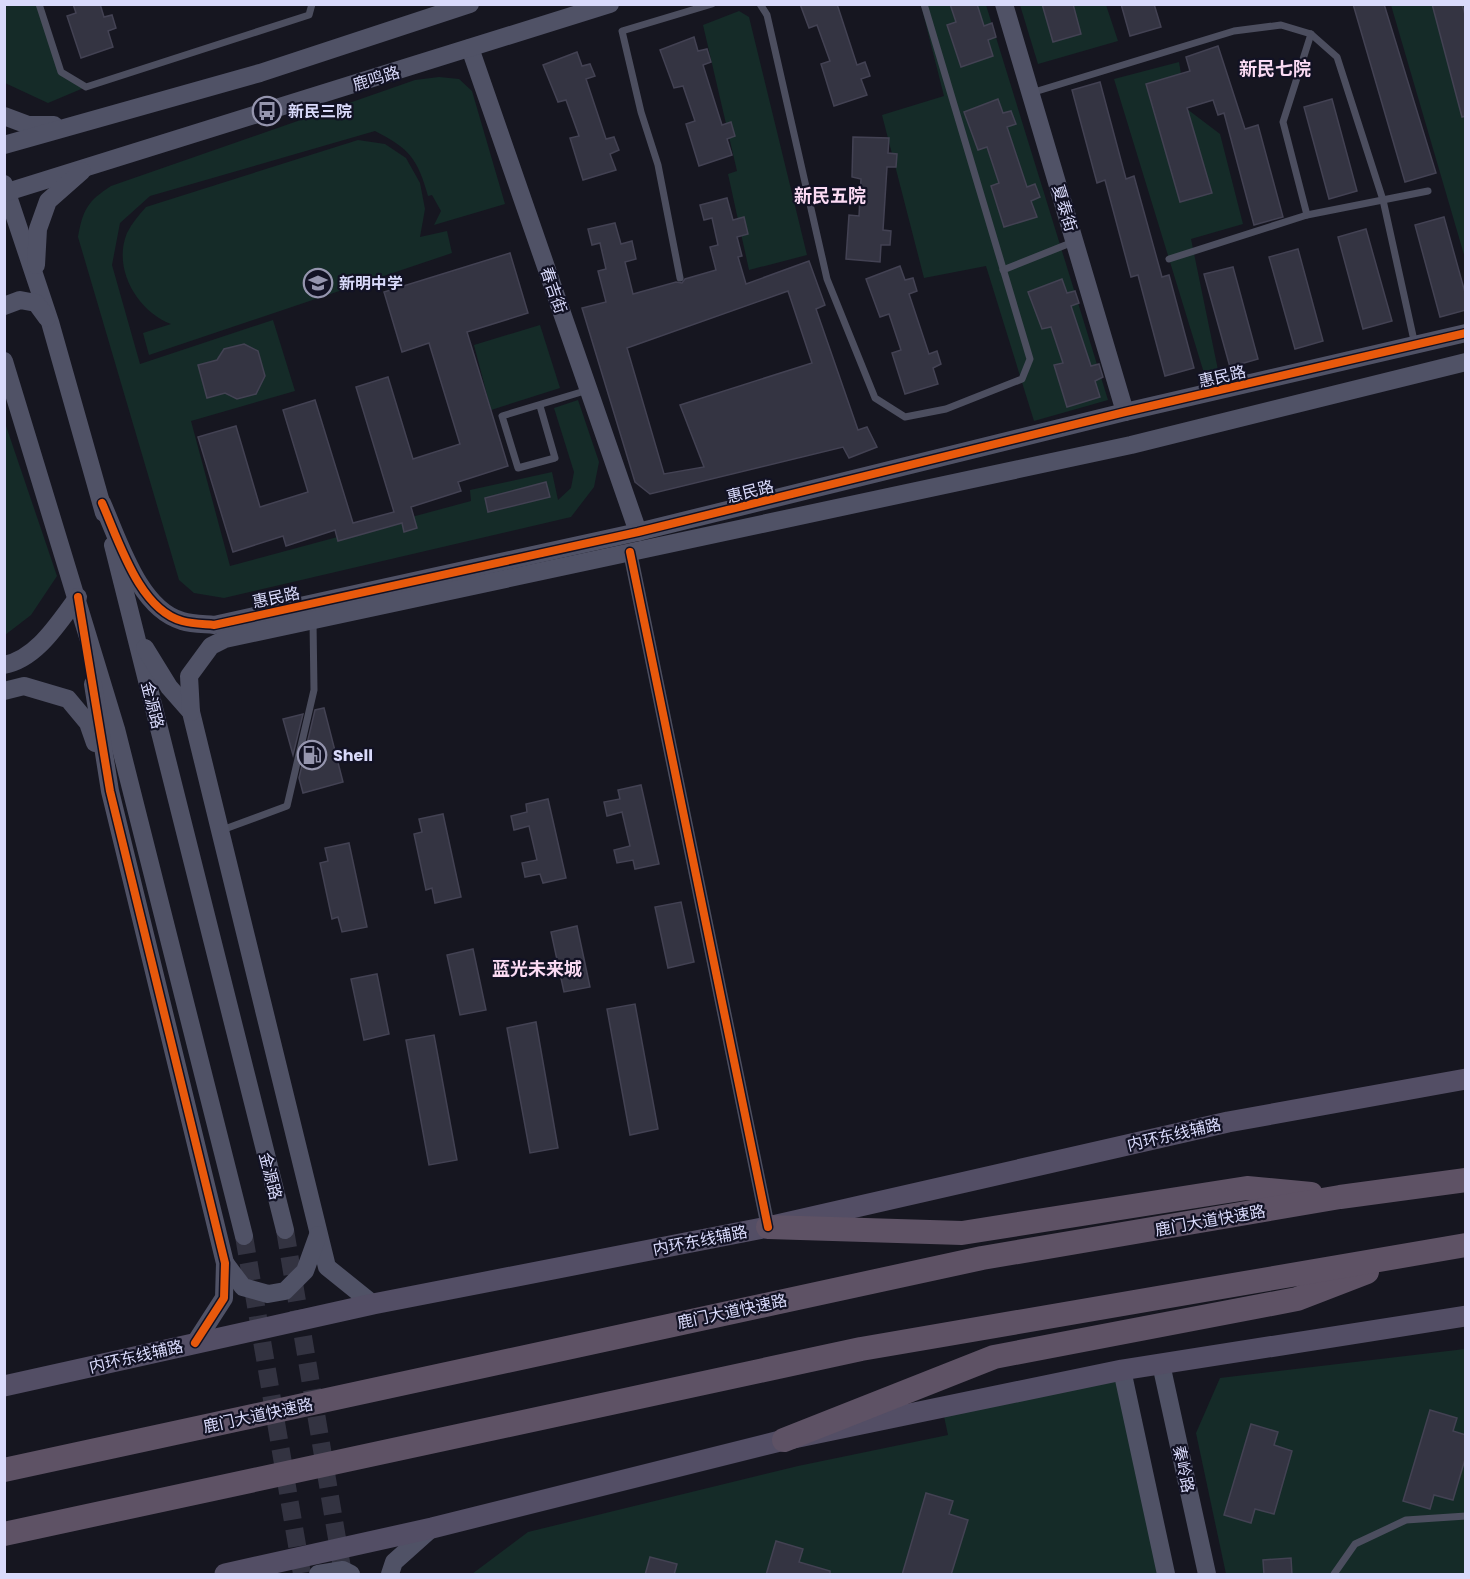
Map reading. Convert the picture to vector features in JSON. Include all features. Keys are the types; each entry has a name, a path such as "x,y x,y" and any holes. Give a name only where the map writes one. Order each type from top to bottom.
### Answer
{"highway":[{"name":"鹿门大道快速路","path":"4,1470 982,1258 1340,1197 1466,1180"},
{"path":"768,1227 962,1233 1247,1188 1340,1197"},
{"path":"4,1534 861,1349 1466,1245"},
{"path":"784,1440 994,1356 1297,1299 1416,1253"}],"main road":[{"name":"内环东线辅路","path":"4,1386 373,1304 768,1227 1228,1122 1466,1079"},
{"path":"225,1575 432,1528 784,1440 1122,1370 1466,1316"}],"street":[{"path":"4,145 260,73 449,7 470,4"},
{"name":"鹿鸣路","path":"6,190 87,167 610,4"},
{"name":"夏泰街","path":"1004,4 1125,412"},
{"name":"春吉街","path":"470,48 638,532"},
{"path":"4,116 28,124 74,125"},
{"path":"35,275 38,229 48,201 87,167"},
{"name":"金源路","path":"6,190 50,322 102,503 285,1230"},
{"path":"4,306 20,300 36,303 50,322"},
{"name":"惠民路","path":"102,503 139,583 155,607 182,621 214,625 638,532 1125,412 1466,333"},
{"path":"4,361 78,597 116,729 244,1236"},
{"name":"惠民路","path":"373,1304 327,1267 318,1235 191,712 189,676 211,646 225,639 1131,445 1466,362"},
{"path":"630,552 768,1227"},
{"path":"4,665 15,663 42,642 78,597"},
{"path":"78,597 109,780 225,1263 224,1298 195,1343"},
{"path":"135,633 169,687 191,712"},
{"path":"4,691 24,686 68,699 88,723 109,780"},
{"path":"225,1263 243,1287 268,1294 285,1291 305,1271 318,1235"},
{"name":"秦岭路","path":"1161,1364 1207,1575"},
{"path":"1122,1370 1166,1575"},
{"path":"390,1575 394,1562 432,1528"},
{"path":"318,1575 342,1570 351,1575"}],"lane":[{"path":"39,4 61,72 86,87 309,15 312,4"},
{"path":"680,278 658,165 641,112 622,31 712,4"},
{"path":"760,4 767,15 827,279 875,398 905,417 946,409 1022,379 1030,359 924,4"},
{"path":"1031,93 1234,31 1281,25 1311,34 1337,57 1383,200 1415,345"},
{"path":"1307,215 1283,122 1311,34"},
{"path":"1169,259 1307,215 1428,191"},
{"path":"1003,270 1075,242"},
{"path":"540,406 555,458 518,468 501,416 588,390"},
{"path":"220,831 287,806 314,690 313,620"},
{"path":"1334,1575 1355,1544 1406,1520 1466,1516"}],"green space":[{"path":"5,5 39,5 61,72 86,87 48,103 5,83"},
{"path":"921,5 986,5 1108,400 1034,421 986,266 924,278 882,115 944,96"},
{"path":"1020,5 1106,5 1118,41 1038,64"},
{"path":"1391,5 1465,5 1465,258"},
{"path":"739,11 749,17 807,255 749,270 728,174 737,171 703,25"},
{"path":"1179,62 1187,109 1220,134 1243,224 1191,239 1218,370 1204,373 1114,79"},
{"path":"439,77 459,79 472,91 505,204 434,225 441,211 432,195 428,196 416,164 404,149 375,131 150,196 120,223 112,265 140,364 273,320 295,391 191,421 230,566 471,501 470,490 552,472 558,500 571,488 574,472 554,408 578,400 599,462 594,487 571,517 224,598 194,593 179,580 78,237 82,219 92,201 111,186 415,80"},
{"path":"358,140 385,144 406,158 420,183 425,209 420,237 447,231 452,253 149,355 143,333 171,324 148,310 139,299 131,288 123,261 123,247 127,233 146,207"},
{"path":"540,325 560,388 491,410 474,345"},
{"path":"4,420 57,576 31,615 5,635"},
{"path":"1465,1349 1465,1574 1226,1574 1196,1433 1220,1378"},
{"path":"1122,1370 1166,1574 472,1574 528,1532 798,1466 948,1435 942,1407"}],"building":[{"path":"73,4 100,4 104,17 112,15 116,28 108,31 113,47 81,58 67,16 76,13"},
{"path":"800,4 837,4 857,65 865,62 870,76 861,79 867,95 834,106 821,64 830,61 817,25 809,28"},
{"path":"950,4 977,4 984,26 992,23 996,37 988,40 993,56 961,67 947,25 956,22"},
{"path":"1042,4 1073,4 1081,34 1053,42"},
{"path":"1121,4 1154,4 1161,27 1130,36"},
{"path":"1353,4 1384,4 1436,173 1405,182"},
{"path":"1432,4 1462,4 1466,18 1466,116 1462,117"},
{"path":"694,37 698,51 707,49 711,62 703,65 722,125 731,122 735,136 727,139 732,155 699,166 686,124 695,121 683,86 674,88 660,50"},
{"path":"1218,46 1245,129 1258,125 1283,217 1254,225 1224,113 1218,115 1213,100 1187,108 1212,193 1180,202 1146,84 1190,71 1186,57"},
{"path":"577,52 582,66 590,64 595,76 586,79 606,139 614,137 619,150 610,154 616,170 583,180 570,138 579,136 566,100 558,102 543,65"},
{"path":"1100,82 1126,179 1134,176 1162,277 1169,275 1194,368 1165,376 1138,275 1131,277 1105,180 1097,183 1072,90"},
{"path":"998,99 1003,113 1011,111 1016,124 1007,127 1027,187 1035,184 1040,197 1031,201 1037,217 1004,227 991,186 999,183 987,147 978,150 964,112"},
{"path":"1332,99 1357,191 1329,199 1304,107"},
{"path":"853,137 889,138 888,153 897,154 896,167 887,167 883,230 891,231 890,245 881,245 880,262 846,259 849,215 859,216 861,179 852,177"},
{"path":"727,198 733,220 744,217 748,234 737,237 742,256 738,257 746,284 809,261 825,305 816,309 858,430 867,427 877,447 849,458 843,447 650,494 635,482 582,308 606,302 598,271 606,269 600,243 592,245 588,229 615,223 621,244 632,241 636,259 625,262 633,294 676,282 682,283 685,279 716,270 710,247 718,245 712,218 704,220 700,205","holes":["788,291 812,363 680,405 704,467 664,474 627,348"]},
{"path":"1444,217 1466,296 1466,310 1440,317 1415,225"},
{"path":"1366,229 1392,321 1363,329 1338,237"},
{"path":"1298,249 1323,341 1295,349 1269,257"},
{"path":"510,253 528,313 467,332 508,466 458,482 461,491 411,507 417,528 404,532 402,523 338,541 335,530 286,546 283,536 233,552 198,437 236,426 260,507 308,492 283,410 315,400 353,523 394,512 356,387 388,377 413,459 460,444 429,343 402,352 384,292"},
{"path":"900,266 905,280 913,278 917,291 909,294 929,354 937,351 941,364 933,368 938,384 905,394 892,353 901,350 889,314 880,317 866,279"},
{"path":"1233,267 1258,359 1230,367 1204,274"},
{"path":"1062,279 1067,293 1075,291 1079,303 1071,306 1091,366 1099,364 1103,377 1095,381 1100,397 1067,407 1054,365 1063,363 1051,327 1042,329 1028,292"},
{"path":"244,344 258,351 265,376 256,394 237,399 225,393 207,398 198,365 217,360 224,349"},
{"path":"546,482 550,497 488,512 485,498"},
{"path":"324,708 343,782 303,793 299,778 315,710"},
{"path":"303,714 293,755 283,719"},
{"path":"641,785 659,864 635,869 633,860 617,863 614,850 630,846 622,812 607,816 604,802 620,799 618,790"},
{"path":"548,799 566,878 543,883 540,874 525,877 522,863 537,860 529,826 514,830 511,816 527,812 526,804"},
{"path":"443,814 461,897 435,903 432,888 426,890 414,834 422,832 419,819"},
{"path":"349,843 367,927 342,932 338,917 332,919 320,863 328,861 325,848"},
{"path":"681,902 694,962 668,968 655,907"},
{"path":"577,926 590,987 564,992 551,932"},
{"path":"473,949 486,1010 460,1015 447,955"},
{"path":"377,974 389,1034 364,1040 351,979"},
{"path":"635,1004 658,1129 630,1135 607,1009"},
{"path":"536,1022 558,1148 530,1153 507,1028"},
{"path":"434,1035 457,1160 429,1165 406,1040"},
{"path":"1430,1410 1457,1418 1453,1431 1466,1435 1466,1456 1453,1500 1434,1495 1430,1509 1403,1501"},
{"path":"1251,1424 1278,1432 1274,1445 1292,1451 1274,1514 1255,1509 1251,1523 1224,1515"},
{"path":"926,1493 953,1501 949,1514 968,1520 951,1575 902,1575"},
{"path":"776,1541 803,1549 799,1562 830,1571 830,1575 766,1575"},
{"path":"650,1557 677,1564 674,1575 645,1575"},
{"path":"1291,1558 1292,1575 1264,1575 1263,1560"}],"tunnel":[{"path":"285,1230 343,1574"},
{"path":"244,1236 302,1574"}],"cycle path":[{"path":"102,503 132,572 154,603 167,614 182,621 214,625 638,532 1125,412 1466,333"},
{"path":"630,552 768,1227"},
{"path":"78,597 110,791 225,1263 224,1298 195,1343"}],"place":[{"name":"新民三院","path":"267,111"},
{"name":"新明中学","path":"318,283"},
{"name":"Shell","path":"312,755"}],"district":[{"name":"新民七院","path":"1275,69"},
{"name":"新民五院","path":"830,196"},
{"name":"蓝光未来城","path":"537,969"}]}
